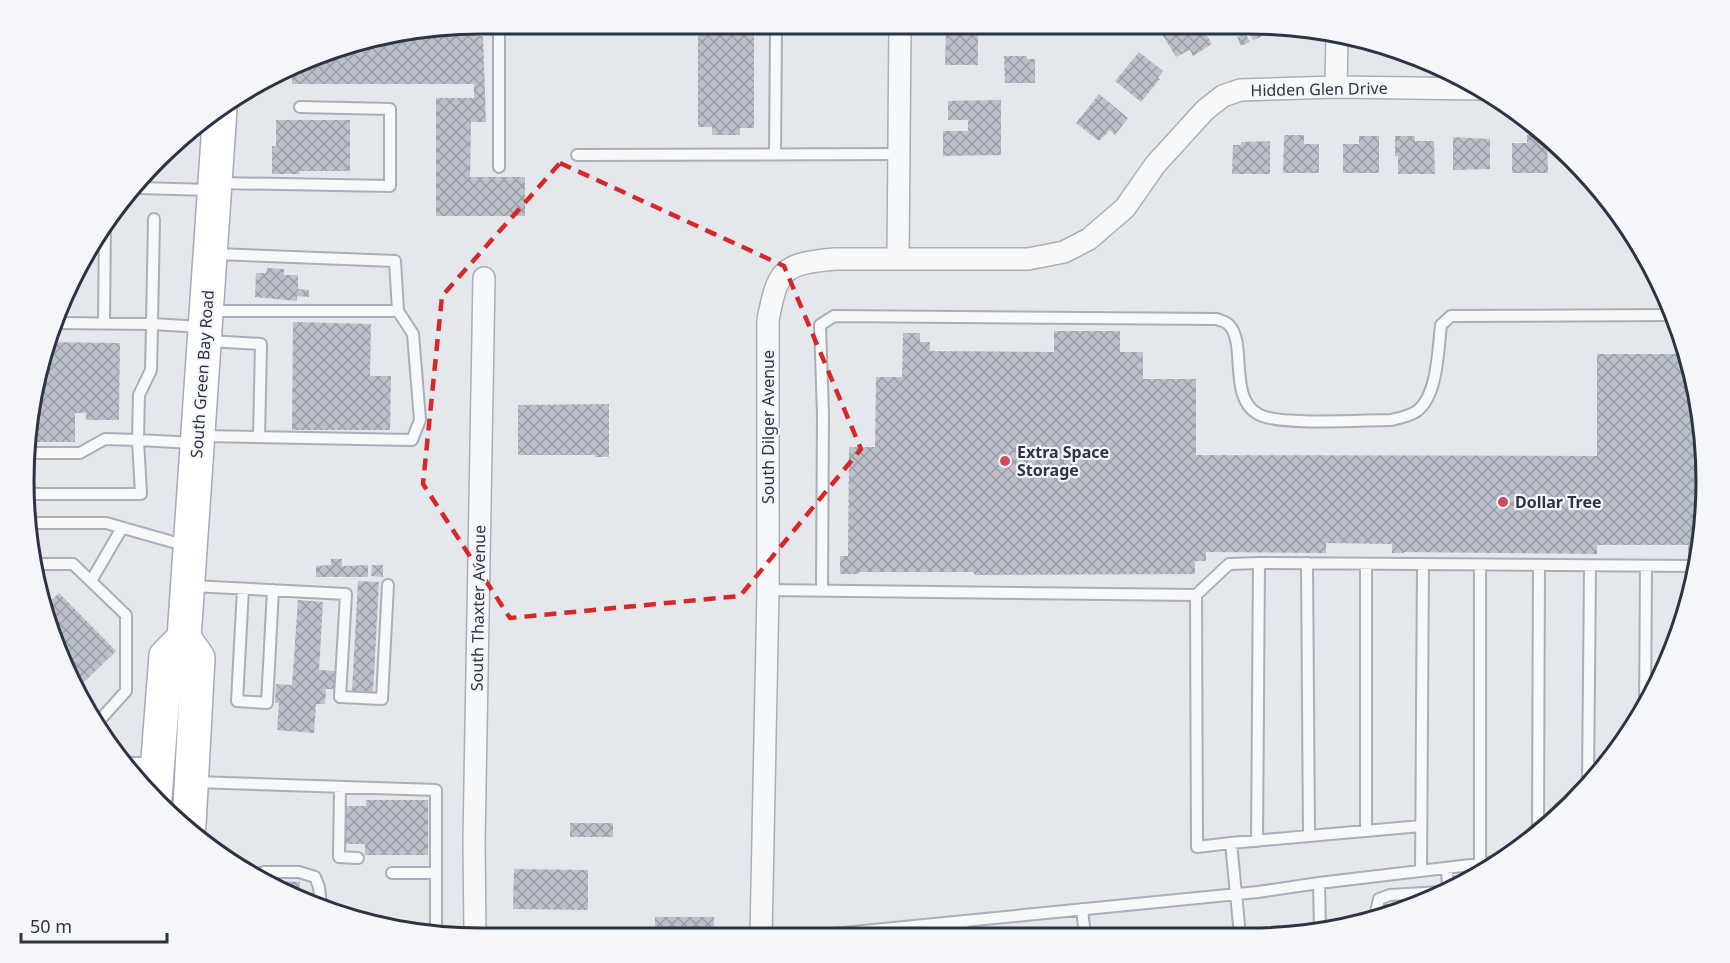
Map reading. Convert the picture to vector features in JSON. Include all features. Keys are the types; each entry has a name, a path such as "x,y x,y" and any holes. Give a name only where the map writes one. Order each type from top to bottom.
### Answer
{"main road":[{"name":"South Green Bay Road","path":"184,638 219,120"},
{"path":"156,788 166,656 184,638 198,658 189,820"}],"street":[{"path":"898,259 900,34"},
{"path":"1336,87 1337,43"},
{"name":"Hidden Glen Drive","path":"898,259 1028,259 1064,252 1089,239 1125,208 1155,165 1205,110 1223,96 1240,90 1336,87 1461,89"},
{"name":"South Dilger Avenue","path":"761,928 768,590 768,320 779,277 792,267 813,261 898,259"},
{"name":"South Thaxter Avenue","path":"475,928 474,841 484,278"}],"lane":[{"path":"499,167 500,34"},
{"path":"775,154 776,34"},
{"path":"147,185 390,186 390,109 300,107"},
{"path":"578,155 899,154"},
{"path":"34,494 141,494 138,440 139,395 151,370 154,219"},
{"path":"104,323 105,241"},
{"path":"35,453 80,453 105,439 259,437 412,440 420,420 413,334 398,311 395,261 210,254"},
{"path":"64,323 205,326 398,311"},
{"path":"822,591 823,414 820,325 834,316 1217,319 1229,324 1234,334 1242,394 1249,406 1258,414 1278,420 1390,420 1419,410 1429,397 1434,381 1441,325 1451,316 1663,315"},
{"path":"205,326 261,344 259,437"},
{"path":"36,523 106,523 190,547"},
{"path":"91,580 122,528"},
{"path":"1257,841 1259,563"},
{"path":"1307,563 1309,835"},
{"path":"42,564 74,564 126,615 126,691 102,718"},
{"path":"768,590 1196,595 1229,564 1688,566"},
{"path":"1366,564 1366,831"},
{"path":"1421,871 1423,564"},
{"path":"1480,565 1480,864"},
{"path":"1538,822 1539,566"},
{"path":"1588,772 1590,566"},
{"path":"1645,687 1646,566"},
{"path":"187,586 346,594 340,697 382,699 388,585"},
{"path":"243,589 237,701 267,703 273,590"},
{"path":"1196,595 1197,848 1309,835 1421,826"},
{"path":"135,763 158,764"},
{"path":"192,782 436,790 436,926"},
{"path":"340,787 339,857 358,858"},
{"path":"1230,843 1239,928"},
{"path":"920,928 963,921 1235,894 1480,864"},
{"path":"1447,868 1448,881"},
{"path":"264,872 299,872 315,878 320,898"},
{"path":"392,873 436,873"},
{"path":"1319,883 1320,923"},
{"path":"1377,909 1379,899 1390,894 1423,893"},
{"path":"1082,909 1084,928"},
{"path":"963,921 963,928"}],"highlighted area":[{"path":"560,163 784,266 861,449 740,596 510,618 423,484 442,296"}],"building":[{"path":"698,34 754,34 754,128 740,128 740,135 712,135 712,127 698,127"},
{"path":"946,34 978,34 978,65 945,65"},
{"path":"1162,34 1206,34 1212,44 1193,56 1190,50 1176,57"},
{"path":"1246,34 1250,42 1241,46 1237,37"},
{"path":"1250,34 1260,34 1261,37 1253,40"},
{"path":"452,35 483,36 486,122 471,122 470,177 525,177 525,216 436,216 436,98 474,98 474,84 292,84 292,78 338,58 394,43"},
{"path":"1139,52 1163,71 1158,78 1160,79 1141,102 1115,81"},
{"path":"1004,56 1027,56 1027,59 1035,59 1035,83 1005,83"},
{"path":"1099,94 1128,118 1115,135 1110,130 1099,141 1076,123"},
{"path":"1001,100 1001,155 943,156 943,131 968,131 968,120 948,120 948,101"},
{"path":"276,120 350,120 350,171 300,171 300,174 272,174 272,146 276,146"},
{"path":"1284,135 1304,135 1304,144 1319,144 1319,173 1283,173"},
{"path":"1527,135 1531,135 1547,149 1548,173 1512,173 1512,143 1527,143"},
{"path":"1359,136 1379,136 1379,173 1343,173 1343,144 1359,144"},
{"path":"1395,136 1415,136 1415,141 1434,141 1435,174 1398,174"},
{"path":"1453,137 1490,139 1490,169 1453,170"},
{"path":"1270,141 1270,174 1232,174 1233,145 1241,145 1241,142"},
{"path":"267,268 284,269 284,275 298,275 298,289 309,290 309,297 297,296 297,301 255,297 256,273 266,273"},
{"path":"293,322 371,324 370,376 391,376 390,430 292,430"},
{"path":"1054,331 1120,331 1120,352 1143,352 1143,379 1196,379 1196,455 1597,456 1597,354 1677,354 1687,394 1695,452 1695,511 1689,555 1688,545 1597,545 1597,554 1392,553 1392,544 1326,543 1326,553 1206,552 1206,561 1195,561 1195,574 975,575 973,572 859,572 859,574 840,574 840,556 848,556 849,447 875,447 876,377 902,377 903,333 920,333 920,342 930,342 930,351 1054,352"},
{"path":"57,342 120,343 119,420 86,420 86,413 75,413 75,442 36,442 43,394"},
{"path":"609,404 609,457 518,455 518,405"},
{"path":"331,559 342,559 342,566 368,565 368,577 316,577 316,566 331,565"},
{"path":"372,565 383,565 383,577 371,576"},
{"path":"358,581 379,582 373,692 352,691"},
{"path":"59,593 116,651 83,683 58,625 51,600"},
{"path":"298,600 323,602 319,670 336,671 335,689 326,689 325,704 316,704 314,733 277,730 279,703 275,703 276,684 292,685"},
{"path":"366,800 428,800 428,855 365,855 365,844 344,844 345,806 366,806"},
{"path":"570,823 613,823 613,837 570,837"},
{"path":"253,866 265,866 265,872"},
{"path":"514,869 588,870 588,910 513,909"},
{"path":"282,881 300,882 300,889"},
{"path":"655,917 714,917 714,928 655,928"}],"place":[{"name":"Extra Space Storage","path":"1005,461"},
{"name":"Dollar Tree","path":"1503,502"}]}
